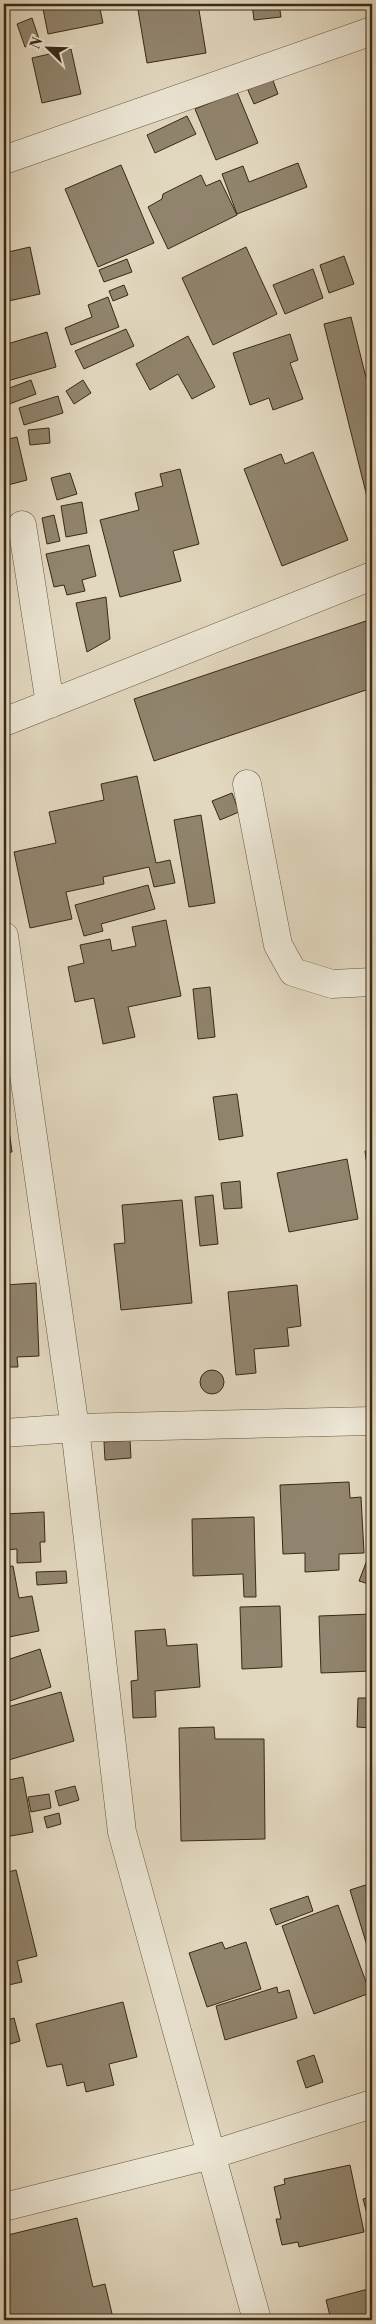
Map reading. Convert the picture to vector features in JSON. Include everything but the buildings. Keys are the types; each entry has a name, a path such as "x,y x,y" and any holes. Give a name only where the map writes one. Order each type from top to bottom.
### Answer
{"street":[{"path":"4,160 372,31"},
{"path":"22,525 50,704"},
{"path":"4,722 372,576"},
{"path":"247,784 278,945 293,972 332,984 372,982"},
{"path":"4,936 75,1428 122,1832 257,2320"},
{"path":"4,1433 75,1428 372,1421"},
{"path":"4,2207 211,2155 372,2104"}]}
